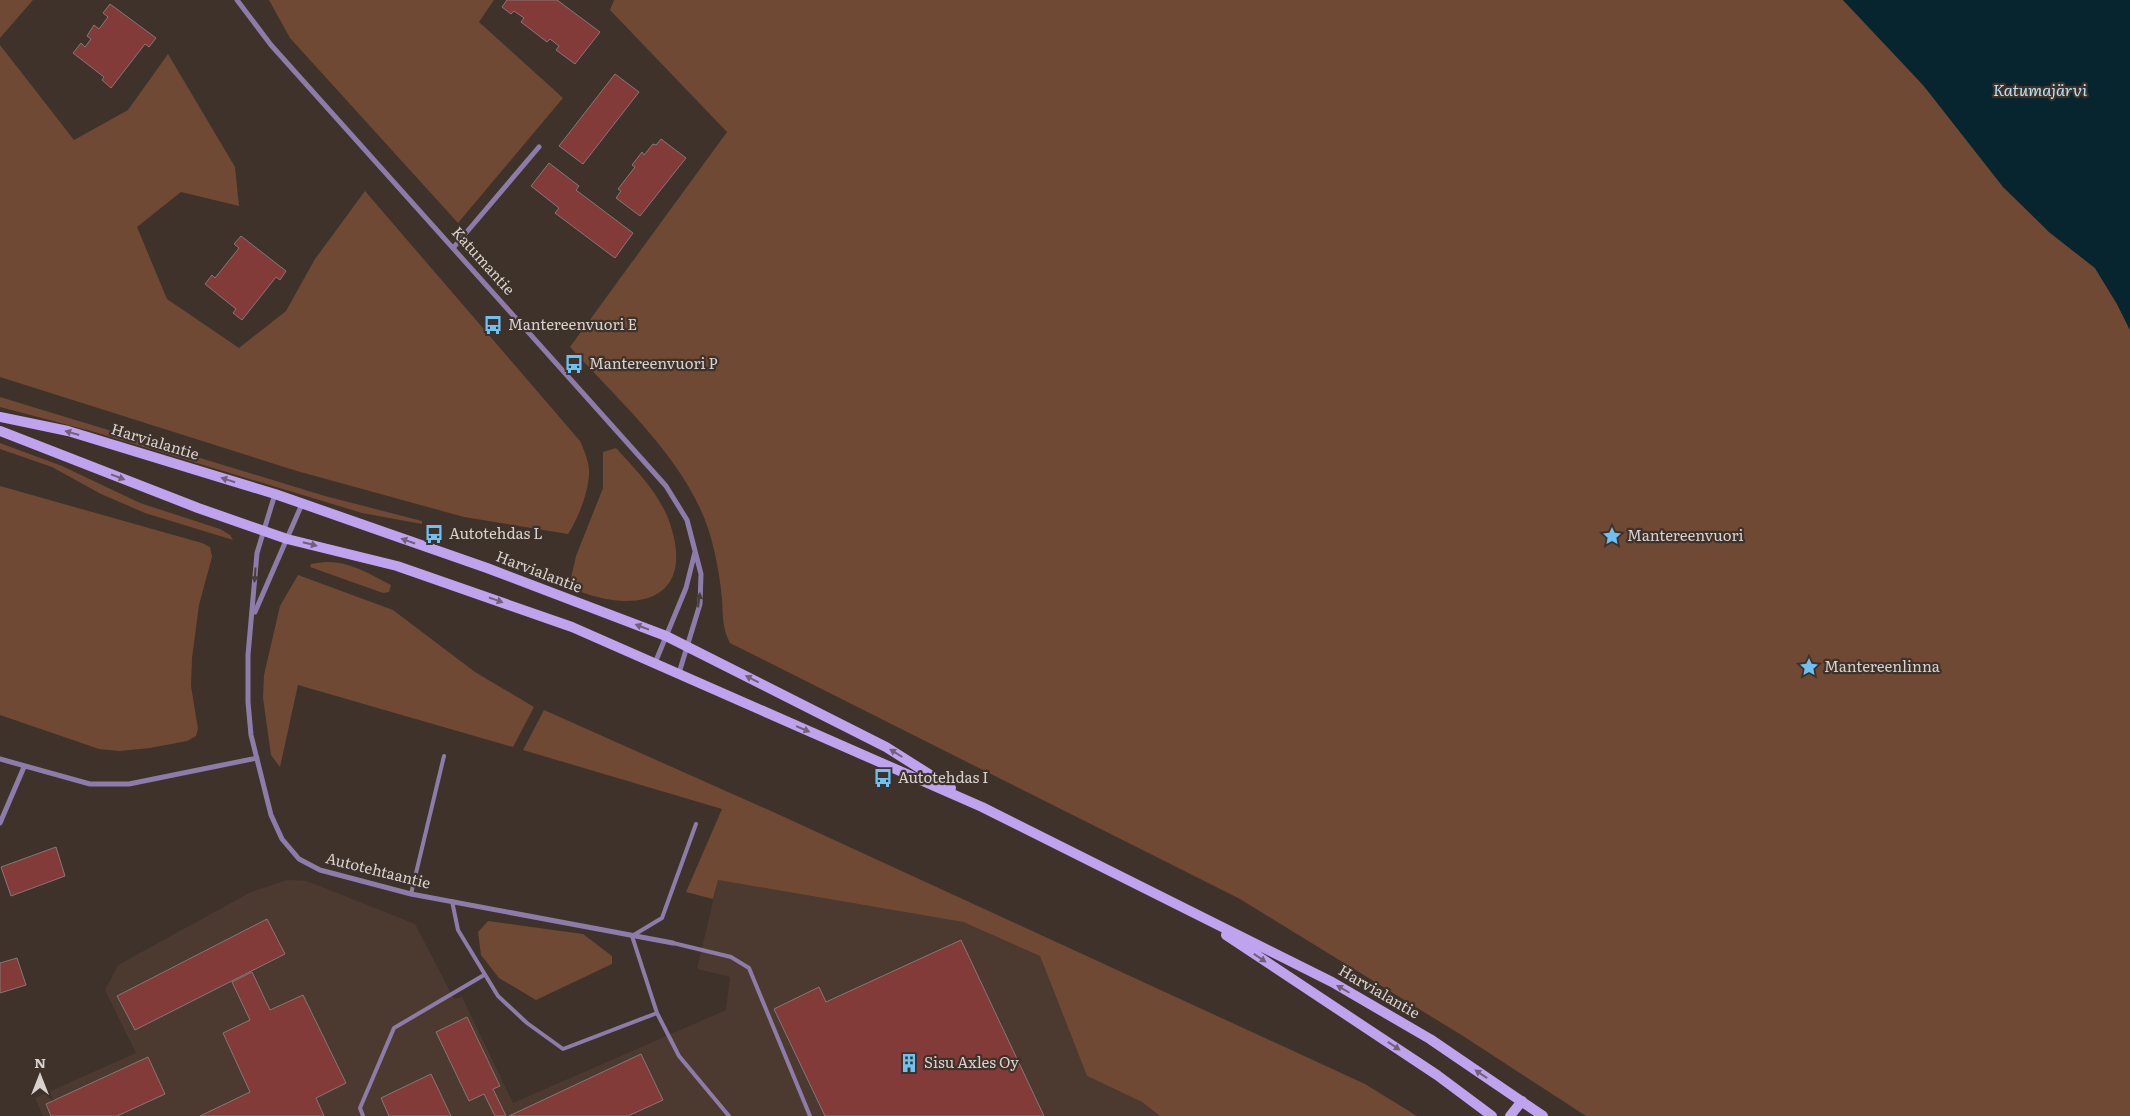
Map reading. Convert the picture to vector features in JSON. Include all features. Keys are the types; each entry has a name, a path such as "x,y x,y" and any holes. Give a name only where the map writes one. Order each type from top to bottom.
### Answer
{"main road":[{"name":"Harvialantie","path":"0,417 68,431 275,494 487,568 666,636 886,747 982,807"},
{"name":"Harvialantie","path":"0,431 198,508 287,539 397,566 572,627 982,807 1332,982 1430,1039 1542,1116"},
{"name":"Harvialantie","path":"1190,911 1376,1034 1492,1116"},
{"path":"1510,1116 1522,1102"}],"street":[{"name":"Katumantie","path":"237,0 271,45 454,247 666,486 687,520 701,574 700,604 678,675"},
{"path":"454,247 539,147"},
{"name":"Autotehtaantie","path":"275,494 257,553 253,617 248,655 248,702 256,758 271,815 282,839 299,859 320,870 411,894 673,943"},
{"name":"Autotehtaantie","path":"253,617 302,504"},
{"path":"655,663 686,588 696,549"},
{"path":"0,759 90,784 129,784 256,758"},
{"path":"0,823 24,767"}],"lane":[{"path":"411,894 444,756"},
{"path":"696,824 662,918 632,936 657,1013 679,1056 729,1116"},
{"path":"452,901 458,930 498,996 527,1023 563,1049 657,1013"},
{"path":"673,943 731,957 749,968 810,1116"},
{"path":"362,1116 360,1108 394,1028 484,975"}],"shaded area":[{"path":"0,0 33,0 0,38"},
{"path":"269,0 494,0 479,22 563,98 458,223 290,38"},
{"path":"614,0 1843,0 1923,85 2049,232 2095,268 2130,330 2130,1116 1586,1116 1463,1036 1240,899 730,643 724,627 719,572 715,554 708,528 697,502 667,454 570,347 727,132 610,10"},
{"path":"0,45 74,140 128,110 168,54 235,167 239,206 181,192 137,227 167,299 239,348 286,311 315,259 365,191 580,441 588,462 587,490 582,506 568,534 464,517 297,471 0,377"},
{"path":"0,397 325,496 422,521 422,524 362,513 91,431 0,407"},
{"path":"0,443 62,466 140,503 220,529 230,535 233,540 145,513 101,494 52,467 0,449"},
{"path":"616,448 658,499 668,518 676,547 675,569 668,585 654,595 637,600 616,600 593,596 569,587 576,556 603,488 603,452"},
{"path":"0,486 202,543 210,547 212,557 199,605 192,658 191,686 198,729 196,736 187,741 150,748 119,751 99,749 0,715"},
{"path":"325,562 351,566 367,573 391,585 389,592 383,593 310,567 311,564"},
{"path":"298,575 393,610 475,672 534,707 513,747 298,685 280,767 271,755 263,698 264,675 280,606"},
{"path":"544,710 782,816 1365,1084 1417,1116 1160,1116 1142,1102 1087,1076 1040,956 963,922 718,880 713,899 686,892 722,809 523,750"},
{"path":"287,880 307,881 415,924 454,999 462,997 513,1103 726,1010 730,977 697,969 718,880 963,922 1040,956 1087,1076 1142,1102 1160,1116 43,1116 35,1098 136,1053 105,990 118,965 251,892"},
{"path":"488,921 583,934 612,956 612,964 536,1000 499,978 481,955 478,932"}],"water":[{"name":"Katumajärvi","path":"1843,0 2130,0 2130,330 2095,268 2049,232 2003,187 1923,85"}],"building":[{"path":"507,0 557,0 600,32 575,64 556,50 559,46 550,39 547,42 521,22 524,18 514,11 511,14 502,7"},
{"path":"110,4 156,38 149,47 145,44 111,88 102,80 104,77 73,53 81,43 85,47 91,39 87,36 94,25 99,29 108,17 103,13"},
{"path":"615,74 639,92 583,164 559,146"},
{"path":"661,139 686,158 640,216 616,198 621,191 618,189 635,167 632,165 642,152 644,155 653,144 656,145"},
{"path":"549,163 579,186 576,190 633,233 615,258 555,213 559,208 531,186"},
{"path":"241,236 286,271 280,280 276,277 242,320 233,313 236,309 205,284 212,275 215,278 239,248 234,244"},
{"path":"56,847 65,876 11,896 1,867"},
{"path":"267,919 285,954 135,1030 117,996"},
{"name":"Sisu Axles Oy","path":"961,940 1044,1116 825,1116 774,1009 819,987 826,1002"},
{"path":"17,958 26,985 0,993 0,963"},
{"path":"252,972 270,1010 303,995 346,1083 316,1098 324,1116 200,1116 250,1092 223,1033 250,1020 232,982"},
{"path":"467,1017 500,1086 493,1089 506,1116 495,1116 484,1094 469,1101 436,1032"},
{"path":"641,1054 663,1100 628,1116 509,1116"},
{"path":"148,1057 165,1094 117,1116 51,1116 46,1104"},
{"path":"431,1074 451,1116 389,1116 381,1098"}],"place":[{"name":"Mantereenvuori E","path":"493,325"},
{"name":"Mantereenvuori P","path":"574,364"},
{"name":"Autotehdas L","path":"434,534"},
{"name":"Mantereenvuori","path":"1612,536"},
{"name":"Mantereenlinna","path":"1809,667"},
{"name":"Autotehdas I","path":"883,778"},
{"name":"Sisu Axles Oy","path":"909,1063"}]}
